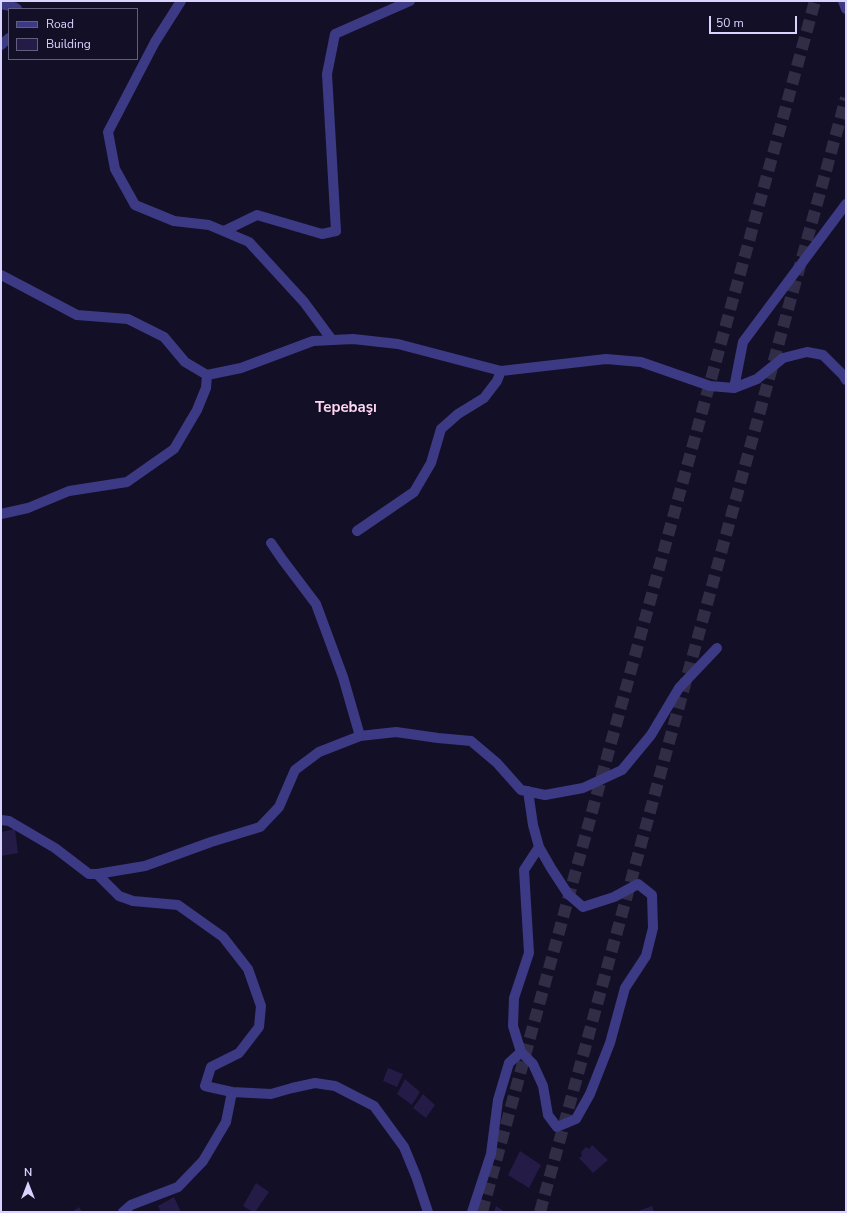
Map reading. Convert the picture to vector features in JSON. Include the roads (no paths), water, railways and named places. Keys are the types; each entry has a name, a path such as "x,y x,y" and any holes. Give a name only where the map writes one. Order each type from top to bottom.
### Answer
{"street":[{"path":"181,1 155,42 108,132 115,169 135,205 174,221 208,225 249,242 304,302 332,340"},
{"path":"224,231 258,215 322,234 336,231 327,74 335,34 410,1"},
{"path":"843,1 846,9"},
{"path":"1,4 16,8"},
{"path":"734,388 743,342 846,204"},
{"path":"1,275 77,315 128,319 164,337 185,362 207,375 241,368 313,341 354,339 398,344 501,371 606,359 641,362 710,386 734,388 757,379 783,358 806,352 823,355 846,380"},
{"path":"357,531 414,492 431,463 441,429 458,414 484,398 497,381 501,371"},
{"path":"1,514 28,508 70,491 127,482 174,449 197,410 206,388 207,375"},
{"path":"271,543 282,560 316,604 344,677 360,736"},
{"path":"1,820 9,821 55,848 89,874 146,866 211,842 260,827 278,808 295,770 319,752 360,736 396,732 471,741 497,763 521,790 545,795 583,788 622,770 651,735 679,688 718,648"},
{"path":"528,791 533,826 539,847 568,894 583,907 614,897 638,884 652,895 653,928 646,956 625,988 610,1043 590,1094 576,1119 557,1127 548,1115 543,1086 533,1064 521,1052 513,1026 514,998 529,953 524,870 539,847"},
{"path":"97,874 119,896 133,901 178,905 223,937 248,969 261,1006 259,1027 239,1053 212,1067 205,1086 232,1092 271,1094 315,1083 335,1086 374,1106 404,1147 416,1176 428,1212"},
{"path":"472,1212 491,1154 498,1100 509,1064 521,1052"},
{"path":"123,1212 131,1205 178,1187 203,1161 226,1122 232,1092"}],"tunnel":[{"path":"482,1212 815,1"},
{"path":"540,1212 846,98"}],"district":[{"name":"Tepebaşı","path":"346,408"}]}
